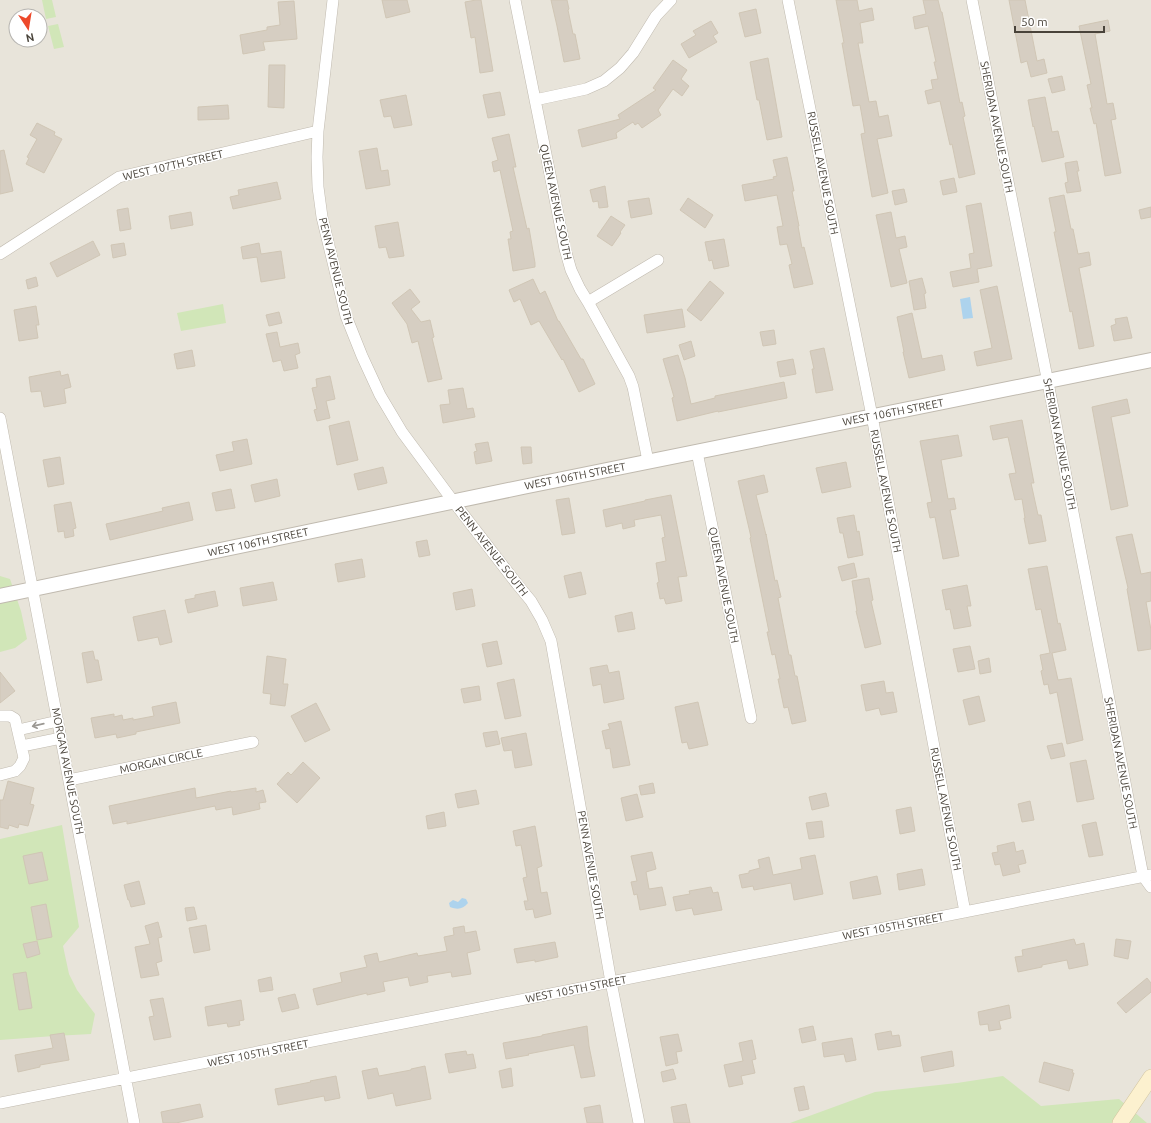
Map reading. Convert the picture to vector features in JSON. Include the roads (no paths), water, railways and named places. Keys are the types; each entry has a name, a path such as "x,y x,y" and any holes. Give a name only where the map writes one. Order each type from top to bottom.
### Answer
{"main road":[{"path":"1120,1123 1151,1077"}],"street":[{"name":"PENN AVENUE SOUTH","path":"333,0 318,131 318,186 322,217 346,316 380,395 402,432 453,501 531,601 542,620 551,641 611,982 639,1123"},
{"name":"QUEEN AVENUE SOUTH","path":"515,0 565,249 571,270 580,289 629,376 648,462"},
{"path":"535,100 586,89 604,81 620,68 633,53 656,16 671,0"},
{"name":"RUSSELL AVENUE SOUTH","path":"788,0 872,416 965,912"},
{"name":"SHERIDAN AVENUE SOUTH","path":"972,0 1147,876 1151,887"},
{"name":"WEST 107TH STREET","path":"0,254 119,177 318,131"},
{"path":"588,302 658,260"},
{"name":"WEST 106TH STREET","path":"0,596 453,501 1151,360"},
{"name":"MORGAN AVENUE SOUTH","path":"0,418 134,1123"},
{"name":"QUEEN AVENUE SOUTH","path":"697,452 751,718"},
{"path":"0,716 10,716 16,718 24,758 20,766 15,770 0,775"},
{"path":"18,730 58,721"},
{"path":"22,746 61,738"},
{"name":"MORGAN CIRCLE","path":"69,780 253,742"},
{"name":"WEST 105TH STREET","path":"0,1103 1147,876"}],"water":[{"path":"970,297 973,318 963,319 960,299"},
{"path":"462,898 466,899 468,903 464,907 458,909 450,907 449,903 453,900 458,902"}]}
